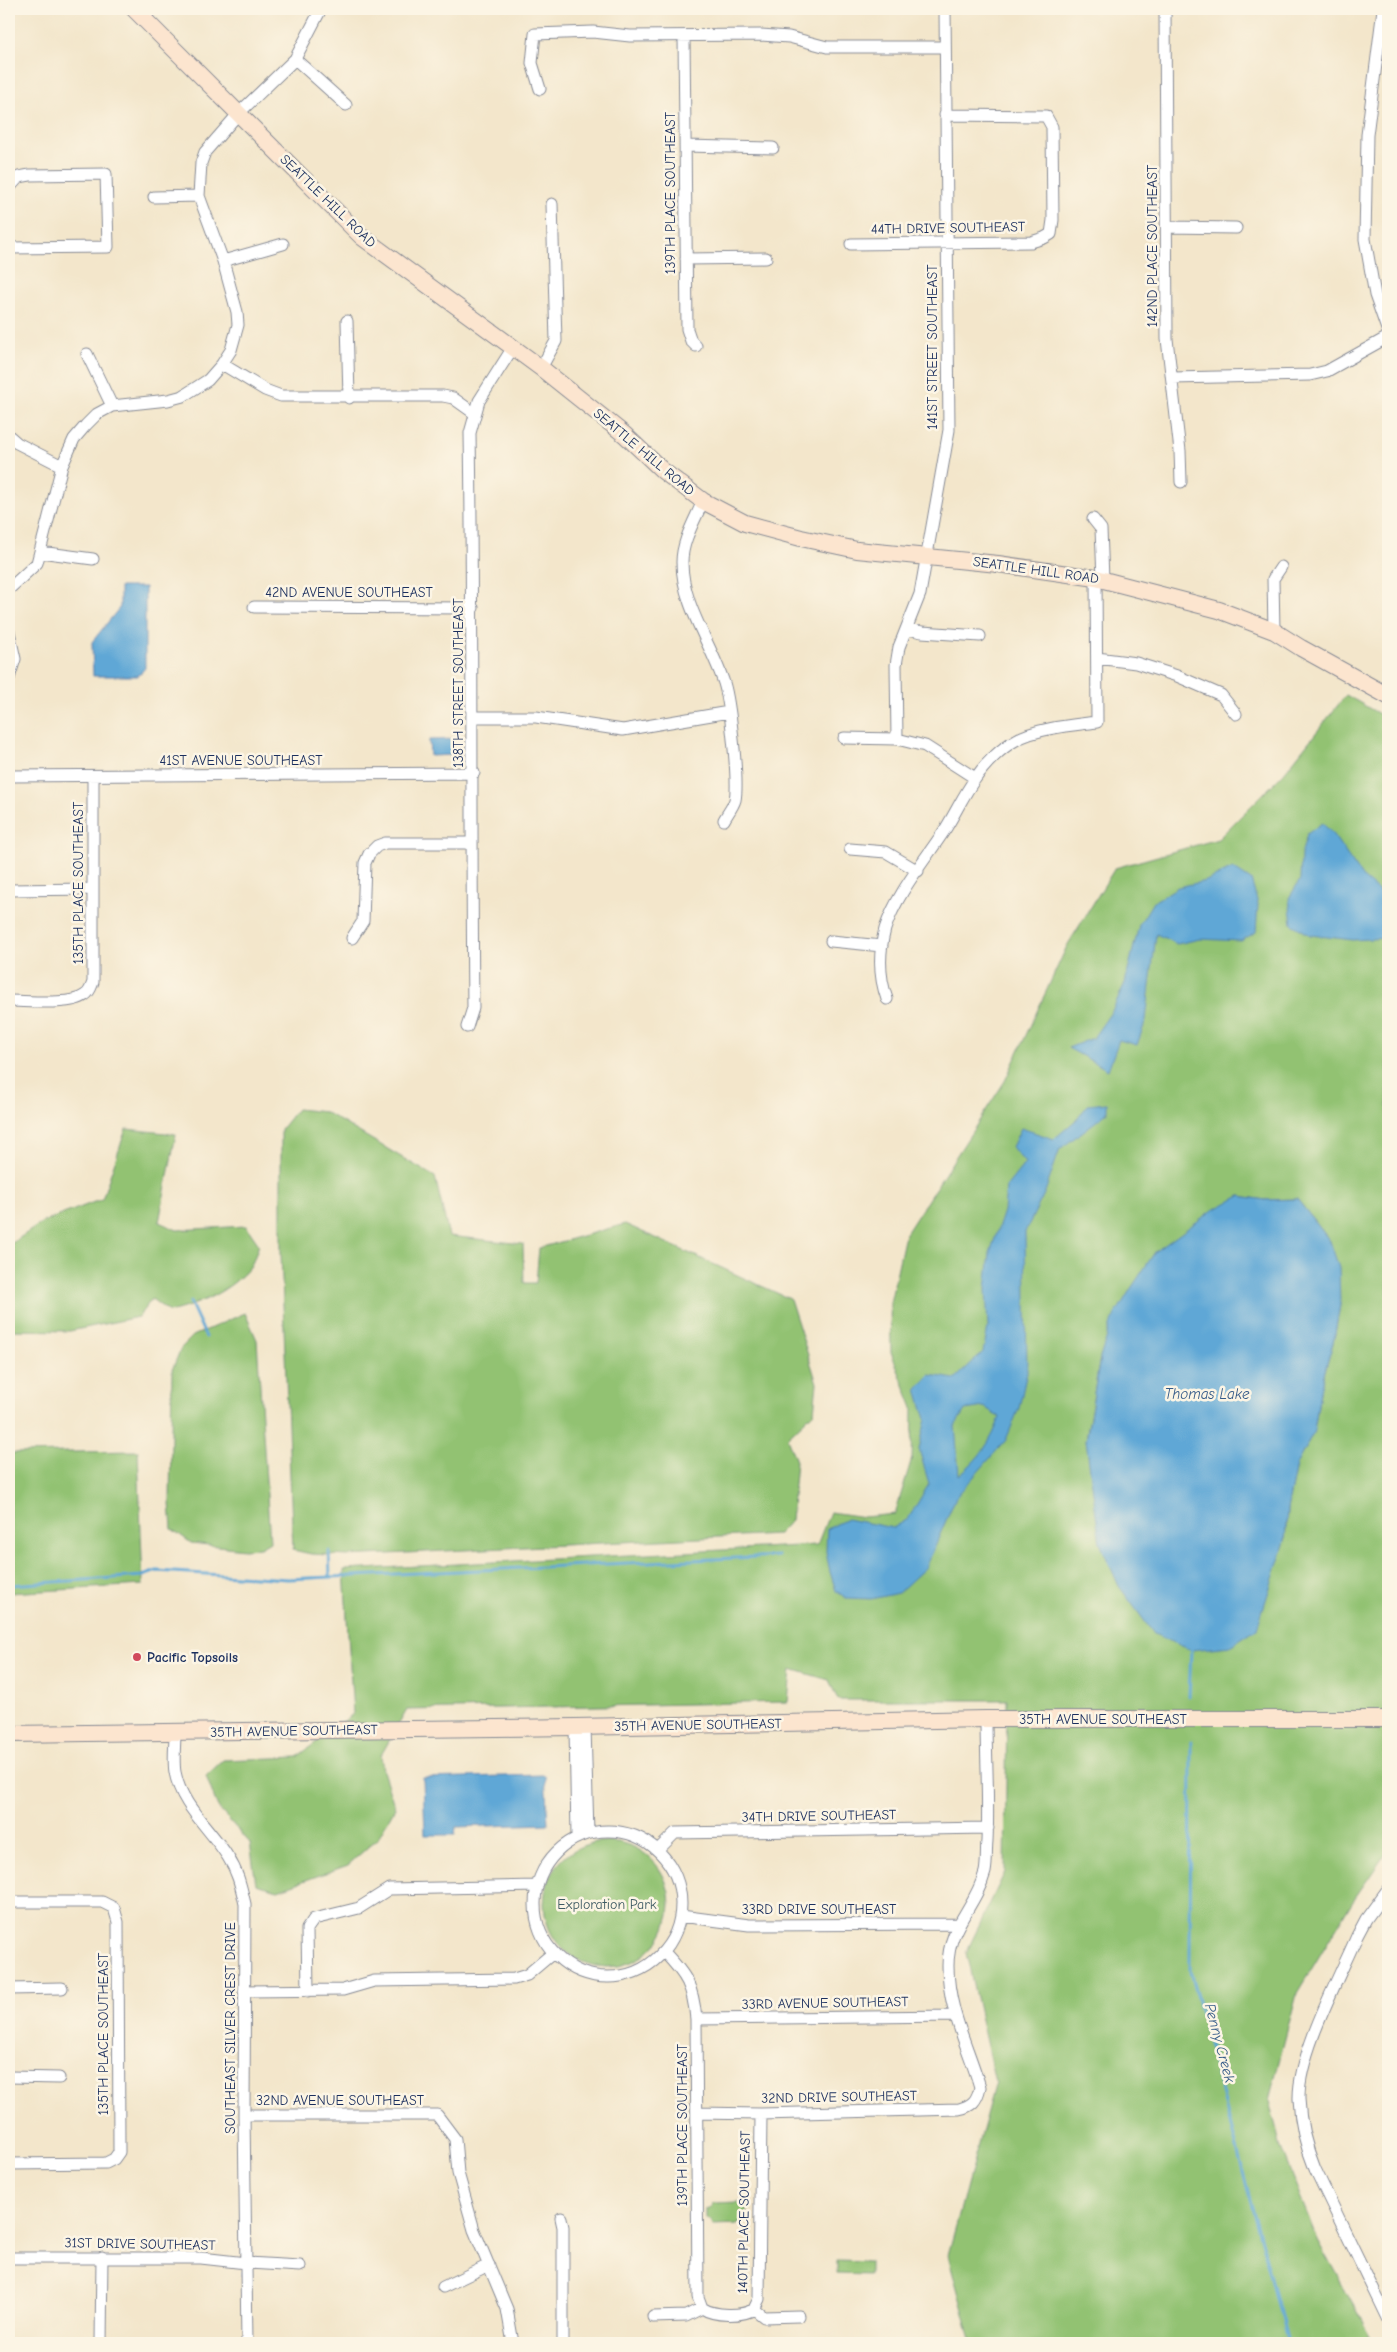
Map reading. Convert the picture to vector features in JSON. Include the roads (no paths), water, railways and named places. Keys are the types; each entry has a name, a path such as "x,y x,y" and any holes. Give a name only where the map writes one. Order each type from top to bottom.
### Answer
{"main road":[{"name":"SEATTLE HILL ROAD","path":"143,12 239,113 362,237 512,349 541,368 625,435 663,471 703,501 745,523 857,550 928,556 1100,579 1219,610 1274,630 1301,648 1388,696"},
{"name":"35TH AVENUE SOUTHEAST","path":"9,1734 580,1727 986,1719 1388,1719"}],"street":[{"path":"9,589 29,572 36,563 62,466 74,439 97,414 112,406 168,400 183,396 208,380 222,364 230,350 238,325 233,293 199,196 199,178 205,152 239,113 295,59 321,9"},
{"name":"141ST STREET SOUTHEAST","path":"897,739 896,666 899,647 920,594 949,430 945,9"},
{"name":"142ND PLACE SOUTHEAST","path":"1165,9 1168,227 1167,339 1180,451 1181,482"},
{"path":"1383,9 1367,135 1365,239 1375,295 1388,332"},
{"path":"540,89 532,63 535,34 593,32 630,36 761,35 789,37 827,47 944,47"},
{"name":"139TH PLACE SOUTHEAST","path":"684,36 687,329 691,341 696,346"},
{"path":"295,59 346,105"},
{"name":"44TH DRIVE SOUTHEAST","path":"851,244 1031,242 1050,234 1053,220 1052,127 1046,116 945,115"},
{"path":"685,146 773,148"},
{"path":"9,188 19,177 30,175 106,174 108,247 9,248"},
{"path":"154,197 199,196"},
{"path":"541,368 556,341 552,204"},
{"path":"1168,227 1236,228"},
{"path":"223,261 283,244"},
{"path":"686,259 766,258"},
{"path":"347,321 348,398"},
{"path":"1172,378 1310,375 1327,371 1388,337"},
{"name":"138TH STREET SOUTHEAST","path":"466,1027 473,1008 472,843 474,717 470,433 478,401 512,349"},
{"path":"87,354 112,406"},
{"path":"222,364 265,390 281,396 348,398 443,396 453,398 474,412"},
{"path":"9,436 17,444 62,466"},
{"path":"703,501 685,544 682,561 685,592 724,684 729,712 734,761 735,800 724,820"},
{"path":"887,1000 880,981 882,946 886,928 896,904 975,778 994,758 1016,740 1062,726 1097,722 1096,658 1102,529 1093,519"},
{"path":"40,552 93,559"},
{"path":"1274,630 1273,579 1281,567"},
{"name":"42ND AVENUE SOUTHEAST","path":"254,607 473,608"},
{"path":"907,629 922,632 980,636"},
{"path":"9,632 16,659 9,678"},
{"path":"1096,658 1136,663 1177,676 1221,695 1236,714"},
{"path":"474,717 536,717 623,730 729,712"},
{"path":"844,738 897,739 925,746 975,778"},
{"name":"41ST AVENUE SOUTHEAST","path":"9,776 474,773"},
{"name":"135TH PLACE SOUTHEAST","path":"9,1001 68,1001 84,997 90,990 93,982 93,776"},
{"path":"352,938 364,921 364,863 377,846 385,843 472,843"},
{"path":"850,849 886,852 918,871"},
{"path":"9,890 92,889"},
{"path":"831,941 882,946"},
{"path":"954,2016 949,1987 948,1964 950,1943 957,1924 977,1895 985,1870 988,1828 986,1719"},
{"path":"580,1727 582,1834"},
{"name":"SOUTHEAST SILVER CREST DRIVE","path":"176,1733 175,1772 182,1792 196,1816 228,1857 240,1879 245,1904 244,2116 247,2343"},
{"name":"34TH DRIVE SOUTHEAST","path":"659,1850 674,1833 988,1828"},
{"path":"613,1830 637,1836 659,1850 668,1860 680,1887 681,1916 675,1935 664,1952 648,1966 629,1975 608,1978 588,1975 569,1966 553,1953 540,1933 535,1910 536,1886 542,1871 551,1857 582,1834 613,1830"},
{"path":"308,1991 307,1929 314,1919 359,1908 389,1889 536,1886"},
{"path":"1388,1889 1366,1919 1349,1954 1307,2054 1299,2097 1307,2148 1315,2169 1388,2320"},
{"name":"135TH PLACE SOUTHEAST","path":"9,1902 102,1902 114,1908 118,1922 119,2143 119,2152 114,2159 106,2163 9,2164"},
{"name":"33RD DRIVE SOUTHEAST","path":"681,1916 749,1925 957,1924"},
{"name":"139TH PLACE SOUTHEAST","path":"664,1952 684,1972 694,1997 696,2019 698,2297 702,2308"},
{"path":"244,1991 343,1990 374,1981 514,1979 527,1974 553,1953"},
{"path":"9,1989 62,1988"},
{"name":"33RD AVENUE SOUTHEAST","path":"696,2019 954,2016"},
{"name":"32ND DRIVE SOUTHEAST","path":"697,2113 761,2114 959,2109 969,2106 978,2099 980,2087 954,2016"},
{"path":"9,2077 59,2078"},
{"name":"140TH PLACE SOUTHEAST","path":"754,2309 759,2299 761,2114"},
{"name":"32ND AVENUE SOUTHEAST","path":"244,2116 437,2115 455,2139 458,2173 474,2230 489,2265"},
{"path":"561,2218 563,2227 563,2343"},
{"path":"101,2343 102,2257"},
{"name":"31ST DRIVE SOUTHEAST","path":"9,2258 201,2258 300,2266"},
{"path":"443,2287 489,2265 507,2308 513,2343"},
{"path":"653,2317 686,2316 702,2308 709,2312 747,2313 754,2309 764,2317 799,2316"}],"water":[{"path":"120,587 145,587 145,668 138,676 93,676 92,642 120,607"},
{"path":"455,739 455,755 430,756 429,740"},
{"path":"1322,823 1331,832 1364,879 1388,899 1388,938 1353,940 1310,935 1292,924 1289,898 1300,880 1301,855 1307,834"},
{"path":"1233,868 1251,880 1258,904 1256,932 1241,941 1200,939 1177,944 1156,934 1146,1020 1137,1045 1119,1040 1108,1070 1068,1048 1093,1038 1112,1011 1125,983 1139,925 1153,902 1178,887 1206,881"},
{"path":"1107,1103 1107,1113 1060,1149 1045,1192 1025,1232 1027,1372 1019,1408 1006,1440 956,1497 926,1567 898,1593 871,1599 846,1598 836,1591 830,1572 826,1552 827,1529 847,1519 893,1528 908,1519 929,1484 919,1449 926,1419 917,1389 930,1375 955,1379 983,1352 988,1328 986,1289 990,1253 1004,1211 1006,1187 1025,1163 1012,1147 1021,1128 1054,1139 1076,1120 1088,1105","holes":["984,1407 1000,1417 984,1449 959,1475 955,1426 965,1410"]},
{"name":"Thomas Lake","path":"1240,1196 1265,1200 1297,1199 1330,1241 1339,1268 1340,1305 1334,1339 1321,1385 1314,1431 1296,1465 1287,1509 1285,1541 1257,1628 1230,1646 1191,1650 1154,1634 1119,1586 1100,1543 1086,1441 1100,1358 1112,1320 1130,1290 1155,1252 1213,1210"},
{"path":"545,1775 548,1824 456,1827 455,1835 425,1835 423,1778"}],"waterway":[{"path":"190,1302 206,1337"},
{"path":"329,1551 330,1576"},
{"path":"9,1585 143,1576 157,1571 288,1579 778,1556"},
{"name":"Penny Creek","path":"1189,1696 1191,1650"},
{"name":"Penny Creek","path":"1191,1741 1190,1971 1288,2343"}],"place":[{"name":"Pacific Topsoils","path":"137,1657"}],"park label":[{"name":"Exploration Park","path":"607,1904"}]}
